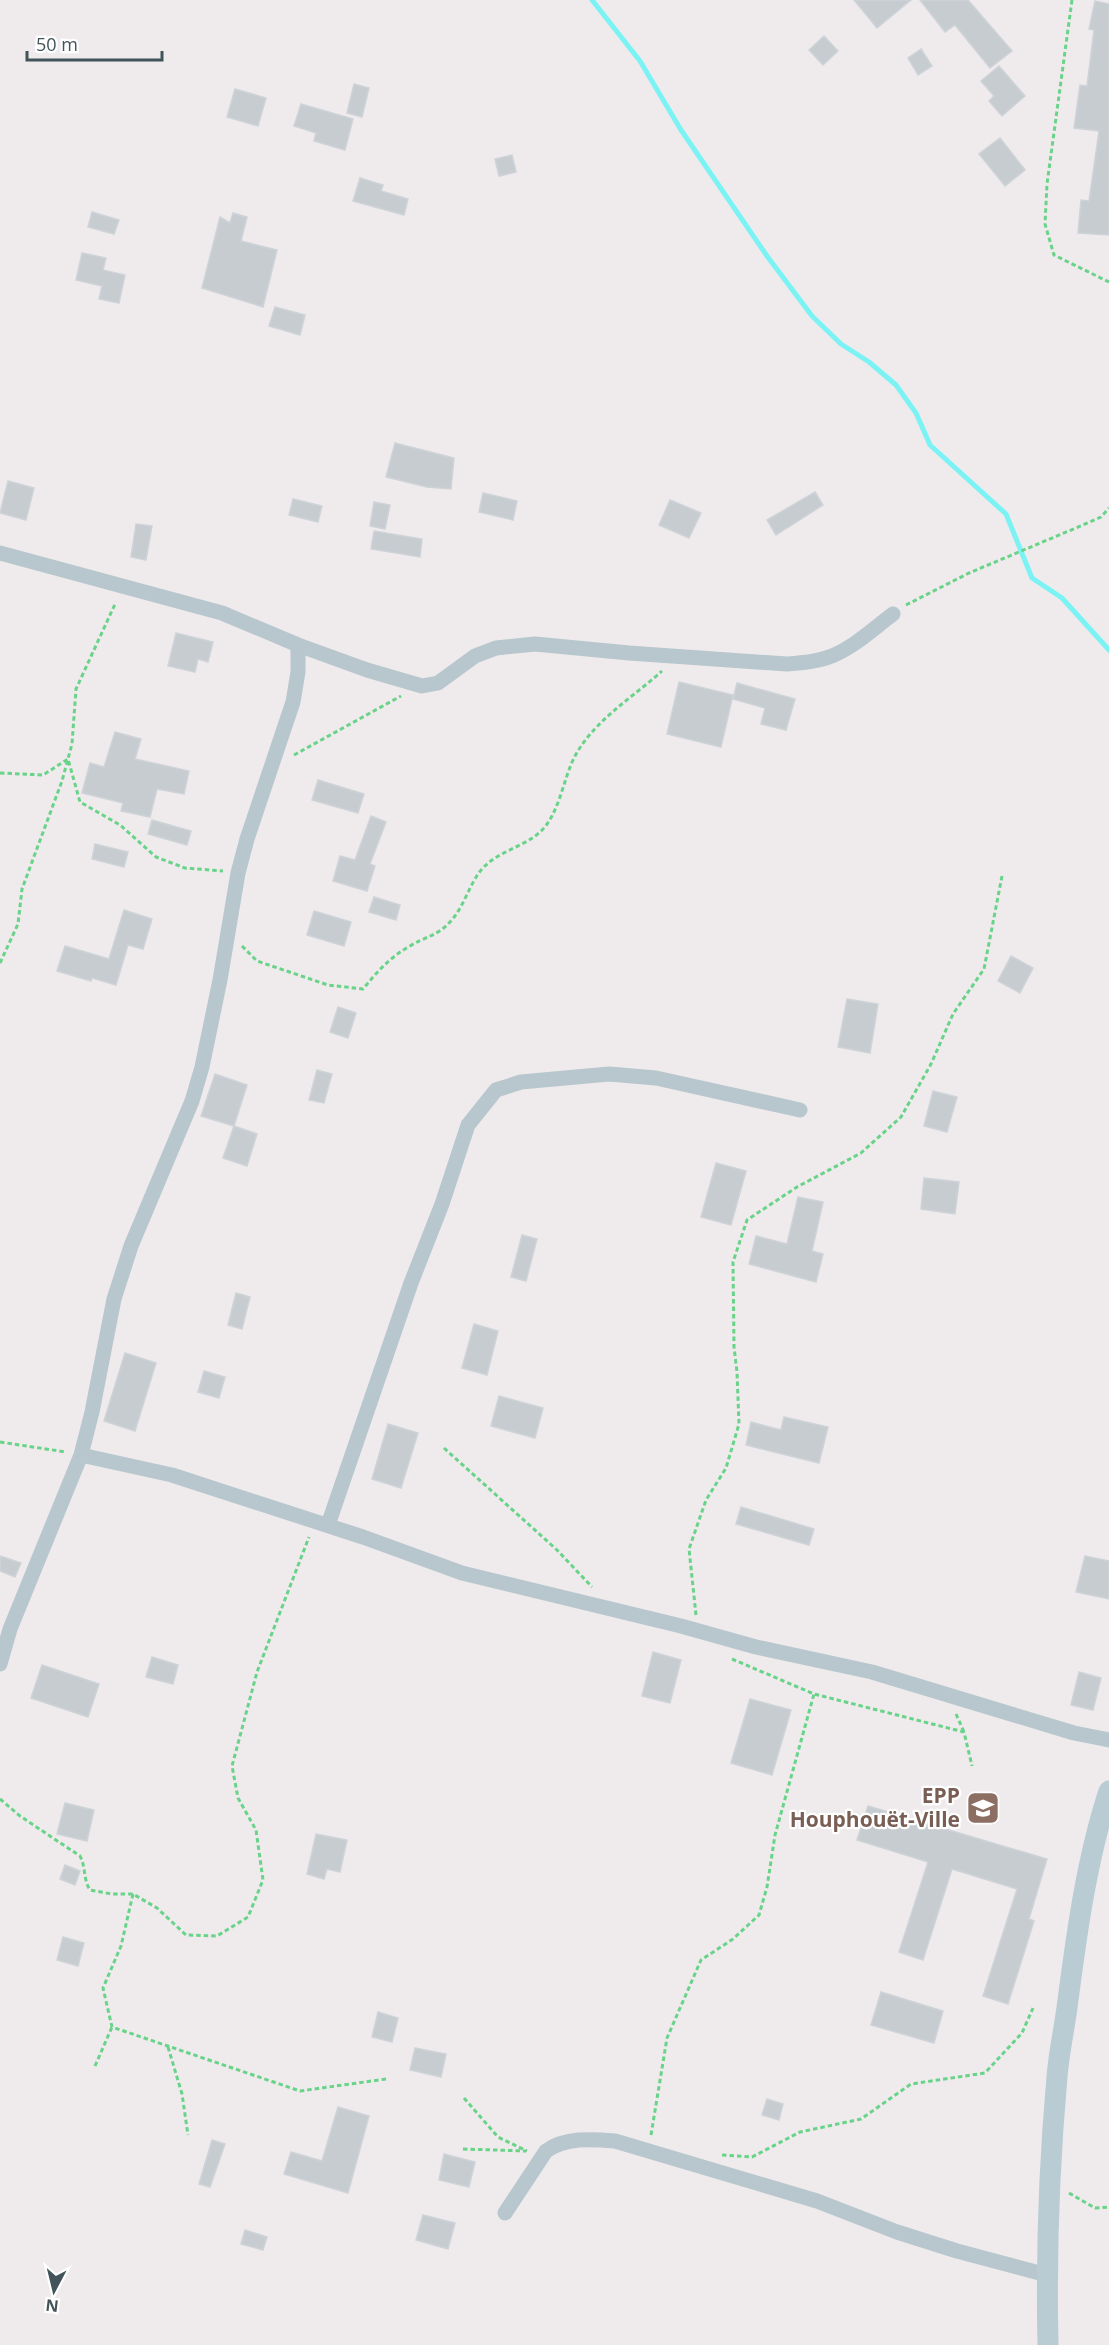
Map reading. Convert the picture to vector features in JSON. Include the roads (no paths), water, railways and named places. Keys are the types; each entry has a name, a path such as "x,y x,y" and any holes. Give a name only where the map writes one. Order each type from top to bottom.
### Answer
{"street":[{"path":"0,553 222,613 272,632 298,645 367,670 422,686 438,682 475,656 496,648 515,645 534,644 787,664 805,663 830,657 845,649 893,614"},
{"path":"0,1664 5,1627 81,1455 92,1412 114,1299 131,1246 192,1101 202,1067 238,873 297,687 298,645"},
{"path":"322,1523 442,1204 468,1125 496,1090 520,1082 609,1074 656,1078 800,1110"},
{"path":"81,1455 172,1475 322,1523 462,1573 698,1630 756,1647 883,1675 1074,1732 1109,1740"},
{"path":"1048,2345 1049,2181 1057,2075 1072,1963 1088,1879 1109,1791"},
{"path":"505,2213 546,2151 556,2144 571,2141 615,2141 816,2201 897,2232 957,2251 1047,2275"}],"waterway":[{"path":"592,0 640,61 681,130 767,256 812,316 841,344 869,362 896,385 916,413 930,445 1006,514 1032,578 1062,598 1109,650"}],"place":[{"name":"EPP Houphouët-Ville","path":"983,1808"}]}
